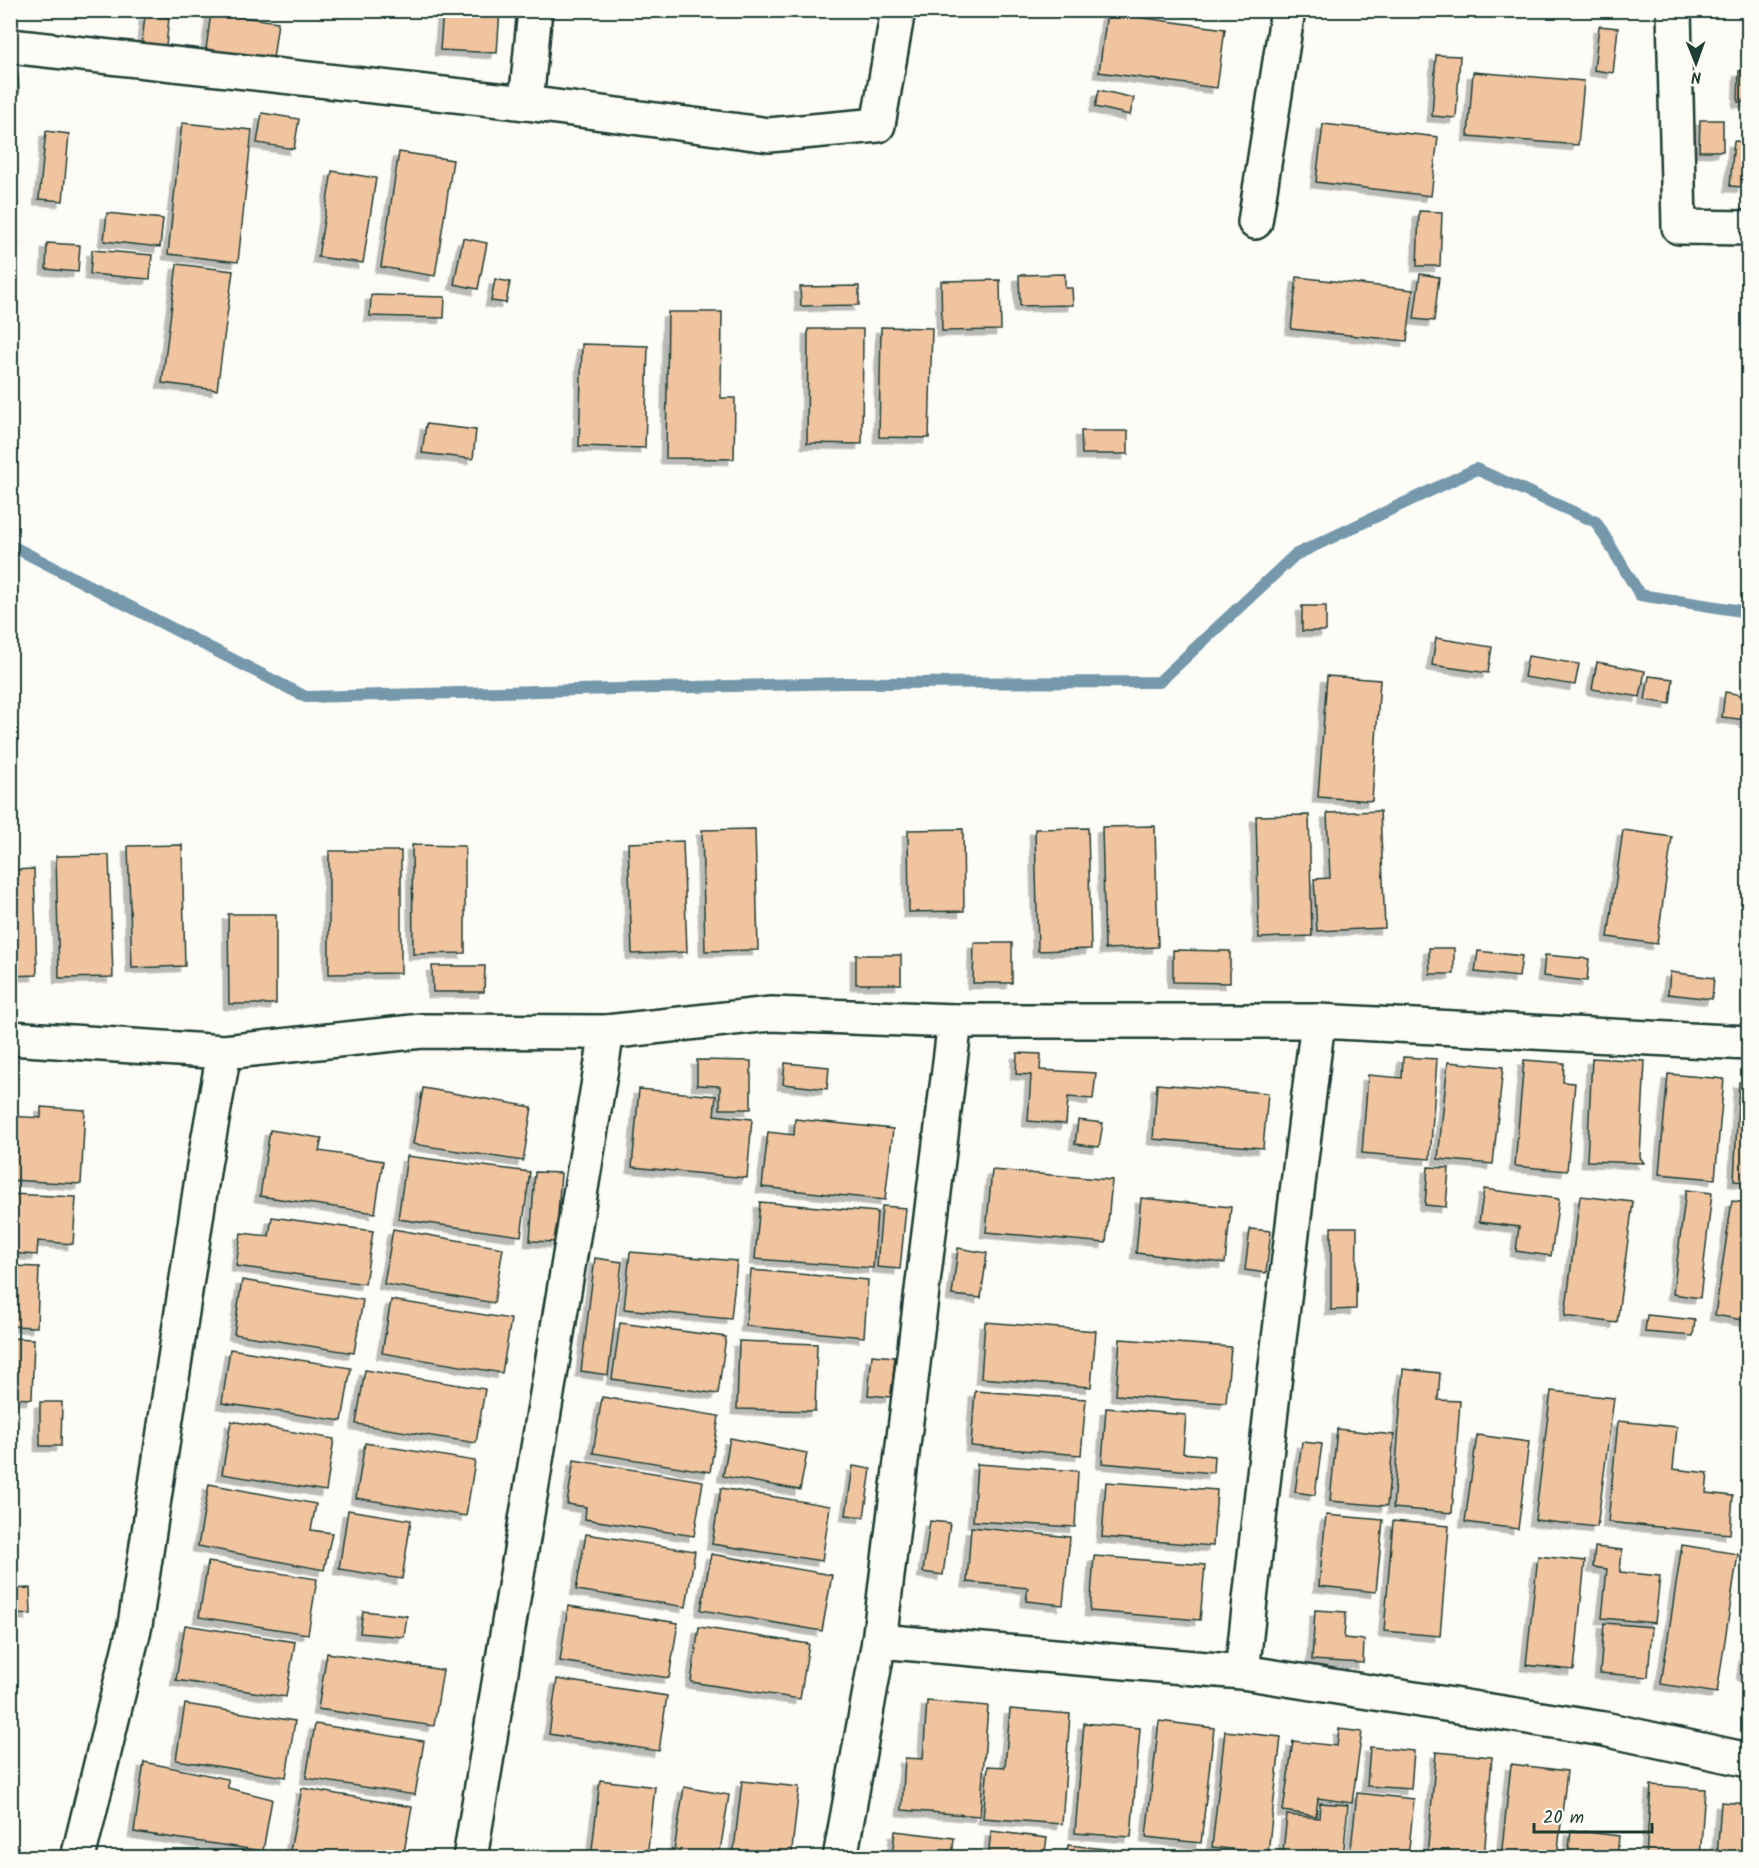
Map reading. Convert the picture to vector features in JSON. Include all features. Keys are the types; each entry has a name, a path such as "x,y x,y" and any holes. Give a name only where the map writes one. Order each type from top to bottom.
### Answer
{"street":[{"path":"526,103 535,10"},
{"path":"10,46 526,103 769,135 878,125 898,10"},
{"path":"1256,222 1288,10"},
{"path":"1674,10 1679,227 1749,228"},
{"path":"10,1038 224,1052 422,1031 607,1032 771,1014 955,1021 1318,1021 1749,1043"},
{"path":"840,1857 879,1641 955,1021"},
{"path":"1242,1672 1279,1339 1318,1021"},
{"path":"470,1857 607,1032"},
{"path":"78,1857 135,1625 204,1165 224,1052"},
{"path":"879,1641 1242,1672 1604,1729 1749,1760"}],"building":[{"path":"443,10 500,10 497,53 440,50"},
{"path":"211,13 278,22 273,59 206,49"},
{"path":"1107,13 1225,29 1217,88 1099,72"},
{"path":"145,15 169,18 166,46 142,43"},
{"path":"1599,26 1618,28 1613,73 1594,70"},
{"path":"1436,55 1460,56 1456,118 1432,116"},
{"path":"1739,71 1748,71 1748,102 1738,102"},
{"path":"1473,72 1584,81 1578,145 1468,136"},
{"path":"10,75 18,75 19,93 10,93"},
{"path":"1099,90 1134,98 1130,115 1095,107"},
{"path":"262,113 299,119 294,149 257,143"},
{"path":"1700,120 1723,120 1723,151 1699,151"},
{"path":"182,123 252,130 238,262 168,254"},
{"path":"1323,124 1438,137 1431,196 1316,182"},
{"path":"46,131 69,134 63,201 39,199"},
{"path":"1734,141 1746,142 1743,187 1730,186"},
{"path":"399,152 453,160 435,276 381,267"},
{"path":"332,171 376,178 363,263 318,257"},
{"path":"1419,211 1442,212 1440,266 1417,266"},
{"path":"107,213 163,219 160,247 104,241"},
{"path":"463,238 487,243 478,289 454,284"},
{"path":"10,240 19,242 10,296"},
{"path":"47,243 80,245 78,272 46,269"},
{"path":"92,250 152,255 150,279 90,274"},
{"path":"177,264 233,271 217,390 162,383"},
{"path":"1065,274 1065,288 1072,288 1073,305 1020,306 1019,275"},
{"path":"1420,274 1439,277 1434,321 1414,319"},
{"path":"1297,277 1413,290 1407,341 1291,329"},
{"path":"495,279 510,282 506,303 491,301"},
{"path":"1000,280 1001,330 942,331 941,281"},
{"path":"859,286 859,305 801,306 800,287"},
{"path":"371,295 445,297 444,318 370,316"},
{"path":"668,312 722,312 721,398 735,398 734,459 666,458"},
{"path":"881,327 932,328 929,438 879,437"},
{"path":"808,329 863,329 862,444 807,443"},
{"path":"582,344 648,346 645,448 579,446"},
{"path":"426,424 476,430 473,459 422,453"},
{"path":"1081,431 1128,431 1128,454 1082,454"},
{"path":"1302,606 1326,606 1326,631 1302,631"},
{"path":"1436,638 1492,647 1488,673 1432,665"},
{"path":"1528,656 1579,664 1575,685 1524,677"},
{"path":"1597,662 1645,671 1640,697 1592,689"},
{"path":"1327,676 1380,680 1372,801 1318,797"},
{"path":"1649,676 1673,679 1670,704 1645,700"},
{"path":"1725,692 1748,696 1746,720 1722,717"},
{"path":"1380,811 1385,928 1317,931 1314,879 1330,878 1327,813"},
{"path":"1309,815 1312,936 1259,938 1256,816"},
{"path":"1155,826 1158,947 1105,949 1102,827"},
{"path":"1088,828 1091,949 1038,951 1035,829"},
{"path":"755,829 758,950 705,951 702,830"},
{"path":"963,829 964,911 909,912 908,830"},
{"path":"1623,830 1672,837 1657,944 1608,937"},
{"path":"683,841 687,952 632,954 628,843"},
{"path":"182,845 185,966 132,968 128,846"},
{"path":"412,845 465,846 465,953 413,954"},
{"path":"329,851 401,851 401,973 329,974"},
{"path":"109,855 113,977 59,978 56,856"},
{"path":"34,869 37,975 10,976 10,870"},
{"path":"228,914 276,914 276,1004 229,1004"},
{"path":"974,943 1012,943 1012,983 973,983"},
{"path":"1429,948 1454,948 1454,974 1430,974"},
{"path":"1173,950 1230,951 1230,983 1173,982"},
{"path":"1478,951 1522,956 1519,977 1475,972"},
{"path":"856,955 901,955 901,984 856,984"},
{"path":"1545,955 1589,959 1587,981 1543,976"},
{"path":"432,966 485,966 484,992 433,992"},
{"path":"1670,972 1714,978 1712,999 1668,994"},
{"path":"1017,1053 1041,1054 1040,1070 1096,1073 1093,1099 1068,1097 1066,1124 1028,1121 1031,1075 1016,1074"},
{"path":"1403,1057 1437,1059 1430,1159 1362,1153 1368,1075 1402,1078"},
{"path":"1592,1058 1645,1061 1640,1157 1644,1163 1587,1161"},
{"path":"697,1060 751,1061 751,1109 720,1109 720,1086 697,1085"},
{"path":"1524,1060 1564,1063 1563,1082 1575,1083 1567,1171 1515,1166"},
{"path":"1448,1062 1503,1067 1493,1164 1438,1159"},
{"path":"785,1063 829,1067 827,1089 783,1084"},
{"path":"1668,1074 1724,1079 1715,1179 1659,1174"},
{"path":"1739,1082 1748,1082 1748,1182 1734,1181"},
{"path":"1157,1084 1268,1093 1263,1148 1153,1139"},
{"path":"423,1088 532,1107 523,1161 413,1144"},
{"path":"639,1089 716,1096 714,1115 752,1119 747,1178 632,1167"},
{"path":"41,1107 85,1110 81,1184 10,1180 10,1116 41,1118"},
{"path":"795,1119 893,1129 885,1200 762,1187 768,1132 794,1135"},
{"path":"1078,1120 1103,1123 1099,1147 1075,1144"},
{"path":"270,1130 322,1138 319,1151 383,1161 375,1213 260,1196"},
{"path":"407,1156 530,1172 521,1236 398,1219"},
{"path":"1428,1167 1449,1168 1446,1207 1425,1205"},
{"path":"992,1170 1112,1180 1106,1243 986,1232"},
{"path":"535,1172 561,1173 556,1242 530,1241"},
{"path":"1484,1189 1559,1199 1551,1256 1516,1251 1519,1227 1479,1222"},
{"path":"1686,1190 1712,1193 1700,1298 1673,1294"},
{"path":"10,1194 76,1197 73,1244 38,1241 37,1255 10,1253"},
{"path":"1580,1196 1633,1202 1617,1323 1565,1316"},
{"path":"1141,1198 1231,1207 1225,1263 1136,1253"},
{"path":"1732,1201 1748,1203 1748,1321 1715,1315"},
{"path":"760,1202 877,1212 873,1268 755,1259"},
{"path":"882,1206 906,1208 900,1269 877,1267"},
{"path":"272,1217 373,1231 365,1284 236,1266 241,1233 269,1236"},
{"path":"1331,1227 1357,1227 1356,1309 1331,1310"},
{"path":"393,1229 503,1248 494,1303 384,1284"},
{"path":"1250,1229 1271,1231 1266,1273 1245,1270"},
{"path":"958,1248 987,1253 981,1298 952,1295"},
{"path":"630,1252 737,1261 731,1319 624,1309"},
{"path":"595,1258 622,1262 608,1375 581,1371"},
{"path":"10,1266 39,1267 37,1327 10,1326"},
{"path":"751,1270 868,1280 864,1337 746,1326"},
{"path":"242,1280 363,1300 354,1353 234,1334"},
{"path":"391,1300 511,1319 502,1373 382,1353"},
{"path":"1647,1315 1695,1320 1693,1336 1645,1332"},
{"path":"985,1322 1096,1331 1091,1387 981,1378"},
{"path":"620,1323 726,1337 718,1394 612,1379"},
{"path":"10,1338 34,1339 32,1399 10,1398"},
{"path":"1120,1339 1231,1347 1226,1403 1116,1395"},
{"path":"739,1341 817,1344 815,1411 737,1409"},
{"path":"230,1349 351,1368 342,1421 222,1403"},
{"path":"872,1355 895,1357 891,1397 868,1395"},
{"path":"1403,1369 1440,1373 1438,1400 1460,1401 1452,1513 1393,1508"},
{"path":"365,1370 485,1389 476,1443 356,1424"},
{"path":"975,1391 1086,1399 1081,1455 971,1446"},
{"path":"1551,1391 1614,1398 1597,1527 1535,1520"},
{"path":"602,1397 719,1416 710,1472 593,1453"},
{"path":"40,1402 62,1402 61,1446 40,1446"},
{"path":"1106,1408 1186,1415 1183,1453 1214,1456 1213,1473 1102,1463"},
{"path":"231,1421 334,1439 326,1491 222,1474"},
{"path":"1618,1421 1677,1427 1673,1469 1708,1473 1706,1493 1733,1496 1730,1534 1608,1522"},
{"path":"1337,1429 1394,1435 1387,1506 1330,1501"},
{"path":"1477,1435 1529,1442 1518,1529 1465,1522"},
{"path":"730,1438 807,1453 800,1490 723,1476"},
{"path":"1302,1442 1322,1444 1315,1495 1295,1492"},
{"path":"365,1443 475,1461 466,1516 356,1498"},
{"path":"574,1460 703,1481 694,1536 585,1519 586,1507 567,1504"},
{"path":"977,1464 1078,1471 1075,1527 973,1521"},
{"path":"853,1466 871,1469 864,1517 846,1515"},
{"path":"1106,1482 1217,1490 1213,1546 1102,1537"},
{"path":"10,1483 13,1483 10,1513"},
{"path":"209,1484 316,1504 311,1530 332,1533 324,1570 198,1546"},
{"path":"721,1488 830,1506 822,1561 712,1544"},
{"path":"348,1510 411,1520 402,1579 339,1569"},
{"path":"1326,1515 1383,1520 1376,1592 1319,1586"},
{"path":"930,1521 950,1523 943,1575 923,1572"},
{"path":"1393,1521 1449,1526 1440,1636 1384,1631"},
{"path":"971,1527 1070,1537 1063,1605 1026,1601 1028,1588 967,1582"},
{"path":"586,1534 695,1551 686,1607 576,1590"},
{"path":"1682,1545 1738,1554 1717,1693 1661,1684"},
{"path":"1595,1547 1622,1550 1620,1572 1660,1576 1655,1623 1602,1618 1607,1569 1593,1567"},
{"path":"711,1554 832,1575 822,1631 701,1610"},
{"path":"1094,1556 1205,1565 1200,1620 1090,1611"},
{"path":"1538,1556 1585,1561 1574,1670 1526,1665"},
{"path":"208,1562 317,1579 308,1634 199,1617"},
{"path":"30,1588 31,1614 10,1615 10,1589"},
{"path":"568,1606 678,1623 669,1678 560,1661"},
{"path":"1315,1610 1346,1612 1344,1638 1364,1640 1363,1663 1312,1660"},
{"path":"363,1611 407,1616 404,1637 360,1633"},
{"path":"1604,1623 1652,1627 1648,1677 1600,1673"},
{"path":"185,1625 295,1642 286,1697 176,1680"},
{"path":"699,1627 809,1644 800,1699 691,1682"},
{"path":"1746,1646 1748,1646 1748,1676 1742,1675"},
{"path":"327,1653 443,1670 434,1726 318,1709"},
{"path":"10,1655 16,1655 12,1688 10,1688"},
{"path":"557,1679 667,1696 659,1751 549,1734"},
{"path":"927,1701 988,1706 980,1816 902,1810 905,1758 923,1759"},
{"path":"185,1704 295,1721 286,1777 176,1760"},
{"path":"1010,1709 1070,1714 1062,1824 983,1818 988,1766 1005,1767"},
{"path":"1159,1721 1214,1728 1201,1843 1146,1837"},
{"path":"1084,1723 1140,1728 1131,1837 1075,1833"},
{"path":"315,1724 424,1741 415,1795 306,1778"},
{"path":"1339,1729 1362,1732 1352,1803 1318,1798 1316,1816 1283,1811 1293,1741 1337,1746"},
{"path":"1225,1731 1281,1737 1268,1853 1212,1847"},
{"path":"1370,1747 1414,1751 1411,1789 1367,1786"},
{"path":"1436,1752 1492,1757 1484,1858 1427,1858"},
{"path":"144,1762 228,1779 228,1788 272,1799 263,1851 134,1832"},
{"path":"1511,1764 1567,1771 1557,1858 1501,1858"},
{"path":"600,1780 655,1787 647,1858 591,1858"},
{"path":"742,1781 799,1787 791,1858 733,1858"},
{"path":"1651,1785 1705,1789 1700,1858 1646,1858"},
{"path":"684,1787 729,1795 719,1858 673,1858"},
{"path":"302,1788 412,1807 403,1858 289,1856"},
{"path":"1357,1793 1414,1799 1408,1858 1350,1858"},
{"path":"1721,1802 1748,1804 1748,1858 1717,1858"},
{"path":"1320,1803 1348,1805 1343,1858 1283,1852 1287,1815 1319,1818"},
{"path":"1571,1830 1619,1836 1617,1858 1568,1858"},
{"path":"895,1831 954,1838 952,1858 892,1858"},
{"path":"991,1831 1047,1838 1044,1858 988,1858"},
{"path":"1068,1845 1124,1851 1123,1858 1066,1858"}],"waterway":[{"path":"10,545 306,697 845,683 1159,682 1295,555 1476,469 1596,522 1640,595 1748,612"}]}
